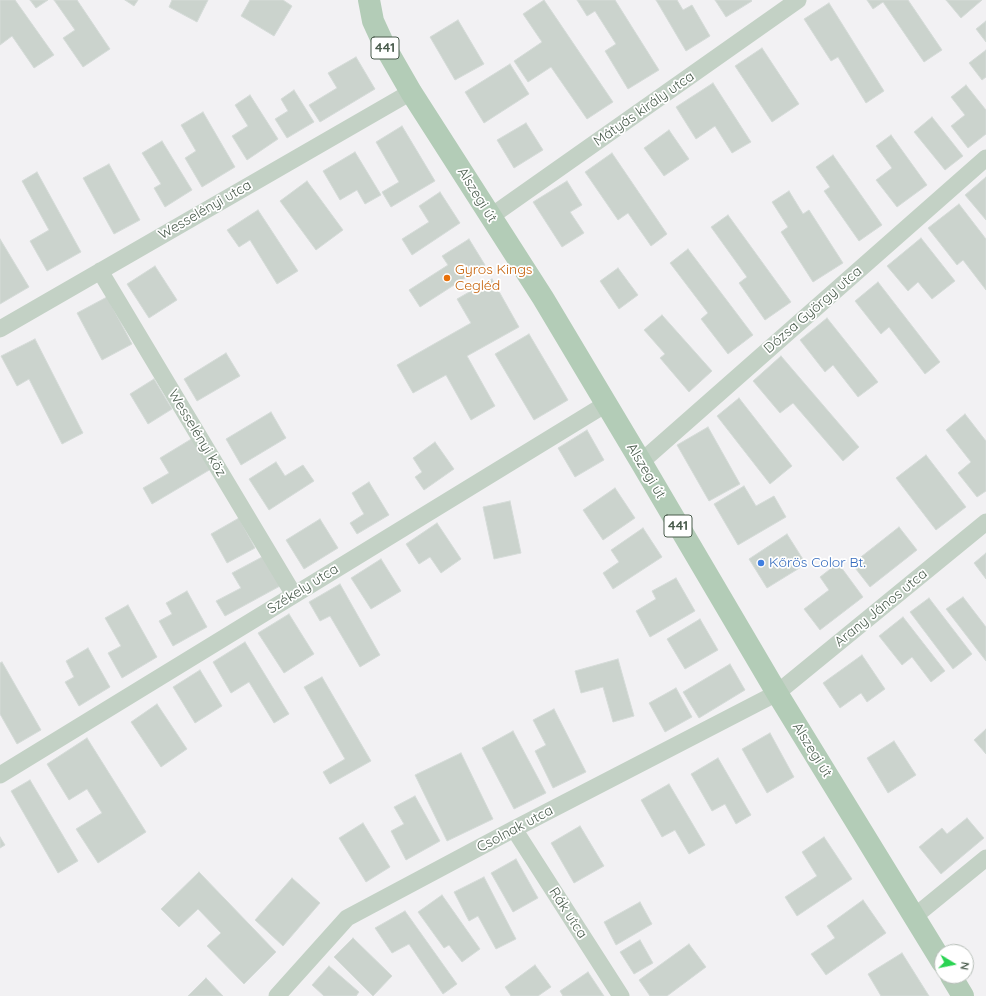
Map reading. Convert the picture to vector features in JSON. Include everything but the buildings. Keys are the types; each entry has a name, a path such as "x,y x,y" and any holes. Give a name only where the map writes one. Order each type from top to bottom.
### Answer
{"main road":[{"name":"Alszegi út","path":"369,0 373,21 384,45 411,92 543,298 776,693 934,948"},
{"path":"956,984 963,996"}],"street":[{"name":"Mátyás király utca","path":"490,217 798,0"},
{"name":"Wesselényi utca","path":"0,329 411,92"},
{"name":"Dózsa György utca","path":"641,462 986,158"},
{"name":"Wesselényi köz","path":"100,271 294,595"},
{"name":"Székely utca","path":"0,775 606,404"},
{"name":"Arany János utca","path":"776,693 986,522"},
{"name":"Csolnak utca","path":"277,996 347,918 514,829 776,693"},
{"name":"Rák utca","path":"514,829 621,996"},
{"path":"915,916 986,858"}],"place":[{"name":"Gyros Kings Cegléd","path":"447,278"},
{"name":"Kőrös Color Bt.","path":"761,563"}]}
